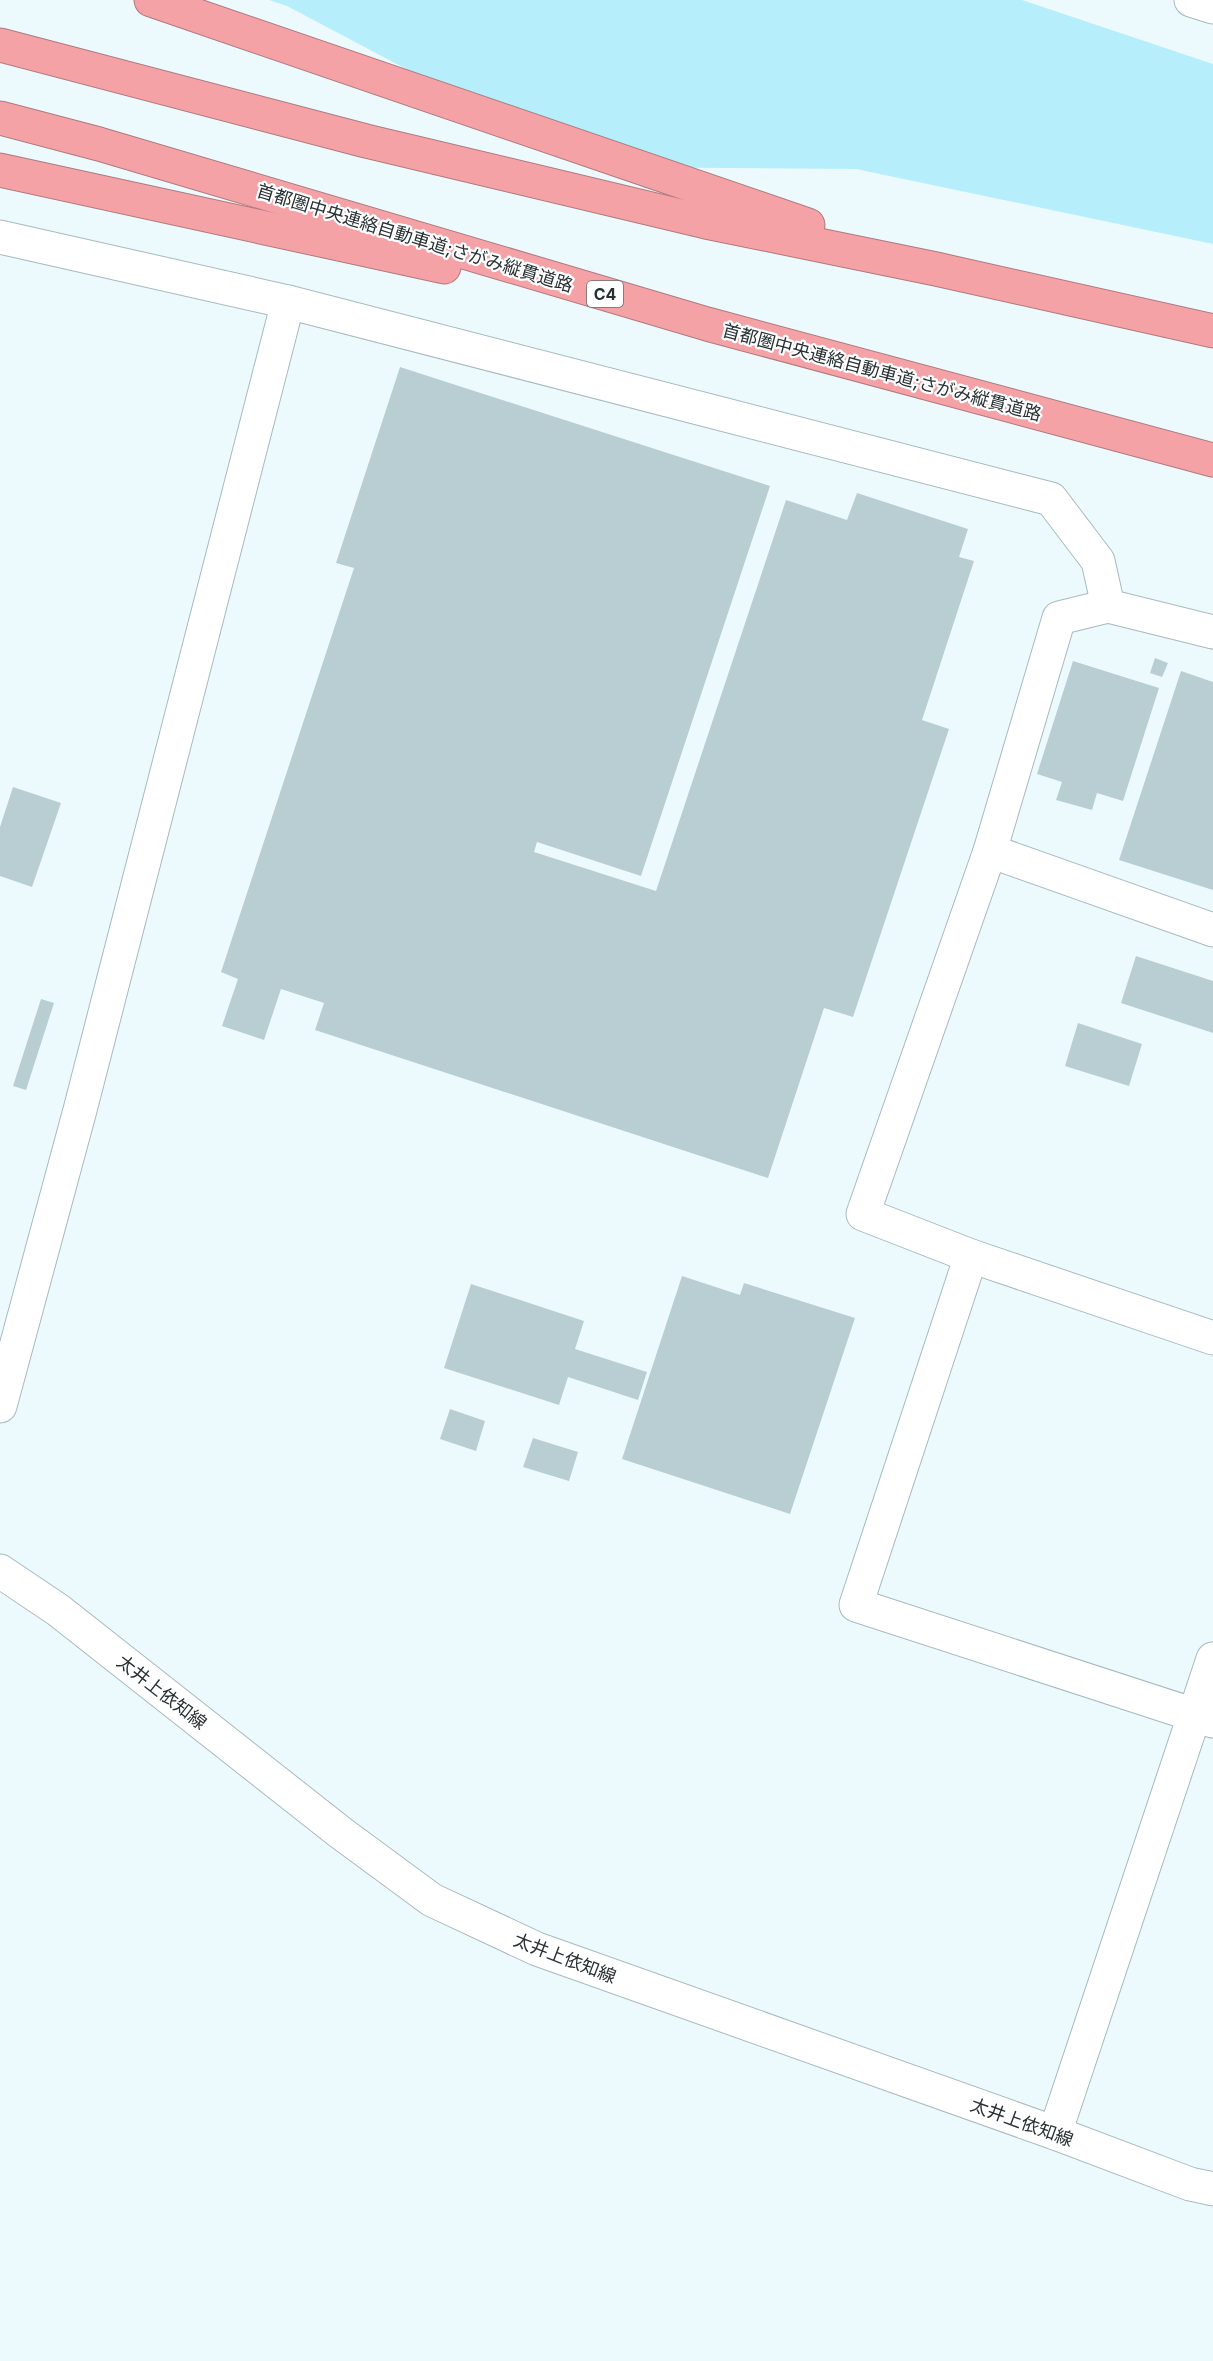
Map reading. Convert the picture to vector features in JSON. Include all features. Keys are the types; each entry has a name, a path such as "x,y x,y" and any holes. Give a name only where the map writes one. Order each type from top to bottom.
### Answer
{"highway":[{"path":"151,0 936,269"},
{"path":"0,45 366,141 706,222 936,269 1213,331"},
{"name":"首都圏中央連絡自動車道;さがみ縦貫道路","path":"0,118 110,147 707,324 1213,460"},
{"path":"0,170 707,324"}],"street":[{"path":"0,237 288,302 1051,499 1098,561 1108,606"},
{"path":"0,1406 80,1110 288,302"},
{"path":"1213,632 1108,606 1059,618 990,850 863,1214 972,1256 1213,1338"},
{"path":"990,850 1213,930"},
{"path":"972,1256 856,1605 1203,1717"},
{"name":"太井上依知線","path":"0,1571 58,1610 340,1833 432,1900 537,1949 1055,2133 1190,2184 1213,2189"},
{"path":"1055,2133 1203,1717 1213,1659"}],"shaded area":[{"path":"269,0 1022,0 1213,64 1213,244 856,169 591,167 287,6"}],"building":[{"path":"400,367 770,486 641,876 537,842 534,852 656,891 786,500 847,520 857,493 968,529 959,557 974,561 922,720 949,729 853,1017 824,1008 768,1178 315,1030 324,1003 281,989 264,1040 222,1026 238,979 221,972 354,568 336,563"},
{"path":"1155,658 1168,663 1162,677 1150,673"},
{"path":"1073,661 1159,688 1123,801 1097,793 1092,810 1056,800 1062,782 1037,774"},
{"path":"1181,671 1213,682 1213,890 1119,860"},
{"path":"13,787 61,803 32,887 0,876 0,827"},
{"path":"1136,956 1213,981 1213,1033 1121,1003"},
{"path":"41,999 54,1003 26,1090 13,1086"},
{"path":"1078,1023 1142,1044 1129,1086 1065,1066"},
{"path":"682,1276 740,1295 744,1283 855,1318 790,1514 622,1459"},
{"path":"471,1284 584,1321 575,1349 647,1372 638,1400 568,1377 559,1405 444,1368"},
{"path":"450,1409 485,1421 476,1451 440,1439"},
{"path":"533,1438 578,1452 569,1481 523,1467"}]}
